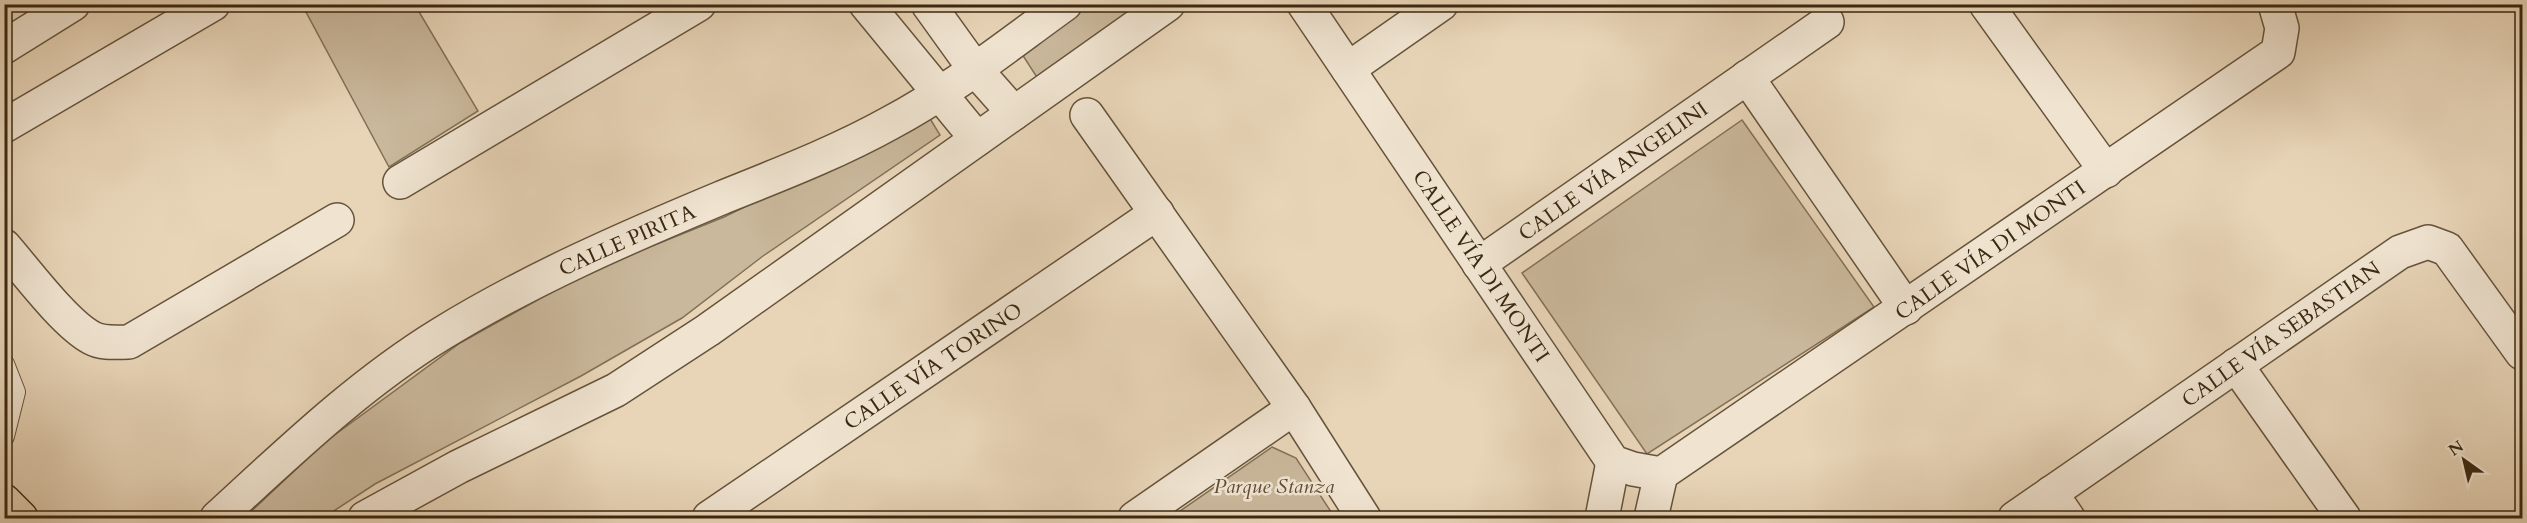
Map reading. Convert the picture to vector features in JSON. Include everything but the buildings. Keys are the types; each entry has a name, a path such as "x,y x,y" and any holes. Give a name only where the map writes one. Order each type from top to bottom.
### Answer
{"main road":[{"path":"4,501 21,519"}],"street":[{"path":"4,47 73,4"},
{"path":"4,126 213,4"},
{"path":"400,182 699,4"},
{"path":"866,4 977,139"},
{"path":"928,4 974,68 1014,113"},
{"name":"CALLE PIRITA","path":"217,519 313,430 374,381 441,334 563,267 669,220 818,159 891,123 940,92 1065,4"},
{"path":"365,519 458,467 616,390 708,330 1168,4"},
{"name":"CALLE VÍA DI MONTI","path":"1304,4 1613,462"},
{"path":"1348,69 1441,4"},
{"path":"1986,4 2106,171"},
{"name":"CALLE VÍA DI MONTI","path":"1661,474 2278,52 2282,28 2275,4"},
{"name":"CALLE VÍA ANGELINI","path":"1479,264 1827,22"},
{"path":"1747,77 1906,308"},
{"path":"1087,116 1294,408 1364,519"},
{"name":"CALLE VÍA TORINO","path":"709,519 1157,213"},
{"path":"4,246 72,323 93,339 107,343 129,342 337,220"},
{"name":"CALLE VÍA SEBASTIAN","path":"2014,519 2060,506 2236,365 2400,252 2428,242 2447,249 2523,353"},
{"path":"2236,365 2344,519"},
{"path":"1135,519 1294,408"},
{"path":"1602,519 1613,462 1633,469 1661,474 1651,519"}],"lane":[{"path":"4,364 15,392 4,436"}],"green space":[{"path":"321,4 415,5 478,111 389,167 306,12"},
{"path":"1084,5 1144,5 1038,79 1020,51"},
{"path":"929,117 940,135 763,256 682,318 581,376 375,484 323,518 244,518 325,442 460,343 588,272 724,217"},
{"path":"1742,120 1874,307 1647,454 1522,273"},
{"name":"Parque Stanza","path":"1272,447 1296,458 1335,518 1170,518"}]}
